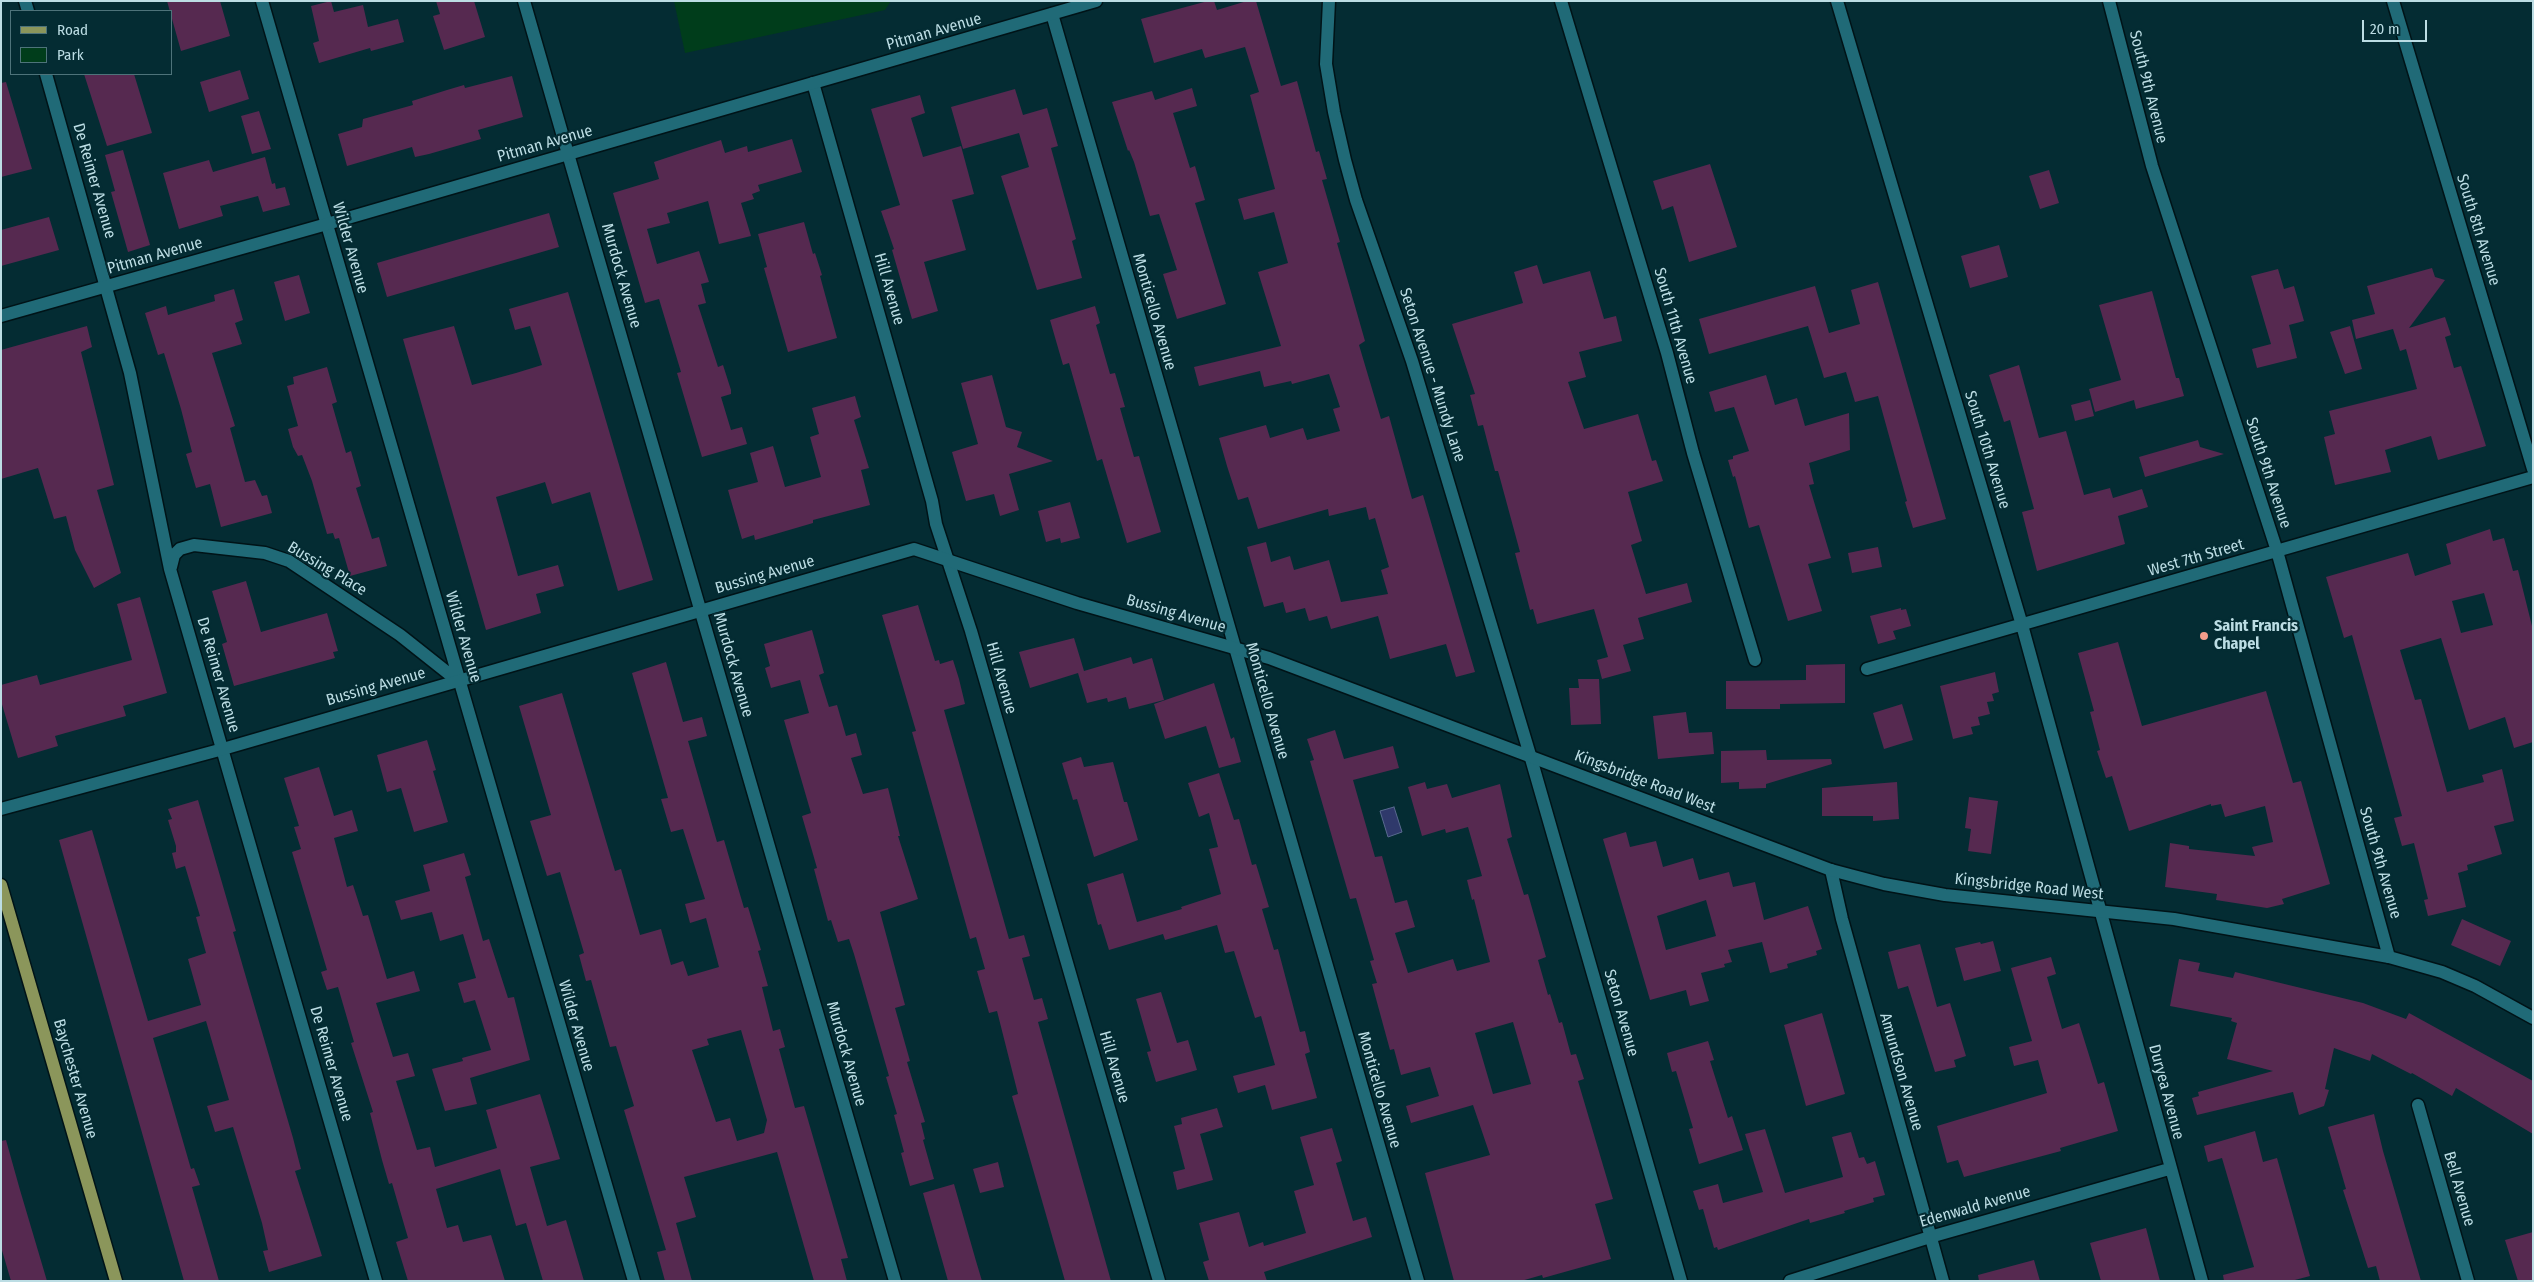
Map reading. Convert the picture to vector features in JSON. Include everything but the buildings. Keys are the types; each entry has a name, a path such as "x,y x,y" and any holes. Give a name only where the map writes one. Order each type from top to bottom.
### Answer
{"main road":[{"name":"Baychester Avenue","path":"1,886 116,1281"}],"street":[{"name":"Wilder Avenue","path":"262,1 634,1281"},
{"name":"Murdock Avenue","path":"524,1 895,1281"},
{"name":"Pitman Avenue","path":"1,316 1096,1"},
{"name":"Seton Avenue - Mundy Lane","path":"1328,1 1326,64 1345,160 1356,200 1412,361 1530,755"},
{"name":"South 11th Avenue","path":"1561,1 1667,353 1694,453 1756,660"},
{"name":"South 10th Avenue","path":"1837,1 2022,625 2102,910"},
{"name":"South 9th Avenue","path":"2109,1 2152,166 2277,552 2389,957"},
{"name":"South 8th Avenue","path":"2393,1 2533,469"},
{"name":"Monticello Avenue","path":"1052,14 1418,1281"},
{"name":"De Reimer Avenue","path":"46,75 130,373 170,569 376,1281"},
{"name":"Hill Avenue","path":"814,83 932,501 946,560 971,631 1159,1281"},
{"name":"West 7th Street","path":"1867,669 2533,477"},
{"name":"Bussing Place","path":"170,569 174,555 180,549 194,545 265,553 289,561 400,635 458,680"},
{"name":"Bussing Avenue","path":"1,809 223,749 914,549 1077,603 1269,658 1530,755"},
{"name":"Kingsbridge Road West","path":"1530,755 1831,870 1884,884 1945,895 2102,910 2232,928 2389,957 2442,972 2475,986 2533,1018"},
{"name":"Seton Avenue","path":"1530,755 1681,1281"},
{"name":"Amundson Avenue","path":"1831,870 1844,928 1943,1281"},
{"name":"Duryea Avenue","path":"2102,910 2169,1169 2202,1281"},
{"name":"Bell Avenue","path":"2418,1105 2468,1281"},
{"name":"Edenwald Avenue","path":"1790,1281 1930,1237 2169,1169"}],"green space":[{"path":"674,1 891,1 885,10 685,53"}],"water":[{"path":"1394,807 1402,832 1388,837 1380,811"}],"place":[{"name":"Saint Francis Chapel","path":"2204,636"}]}
